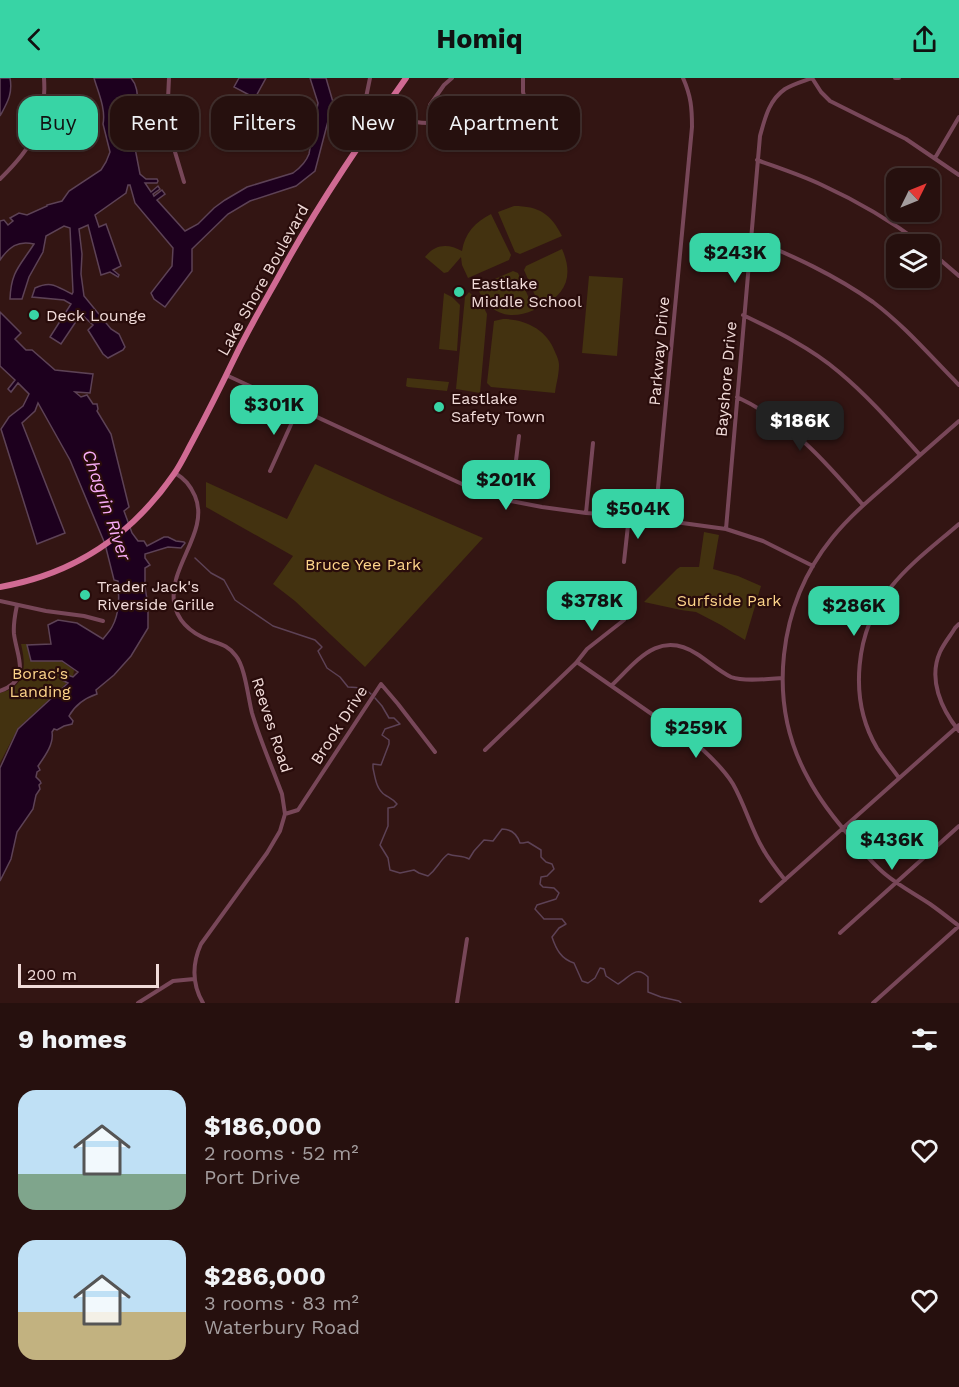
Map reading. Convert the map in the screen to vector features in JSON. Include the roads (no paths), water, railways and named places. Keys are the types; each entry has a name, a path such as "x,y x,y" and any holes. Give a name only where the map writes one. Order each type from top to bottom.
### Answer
{"main road":[{"name":"Lake Shore Boulevard","path":"393,96 406,78"},
{"name":"Lake Shore Boulevard","path":"0,587 49,575 84,559 109,543 144,512 174,473 296,246 357,150"}],"street":[{"path":"0,179 16,164 33,140 44,110 44,78"},
{"path":"170,78 168,99 171,136 183,182"},
{"path":"366,96 370,78"},
{"path":"436,96 452,78"},
{"path":"523,78 524,96"},
{"name":"Parkway Drive","path":"655,520 692,128 689,92 683,78"},
{"path":"812,78 820,92 830,101 906,140 959,175"},
{"name":"Bayshore Drive","path":"726,529 760,136 772,102 785,89 812,78"},
{"path":"935,158 959,117"},
{"path":"416,122 428,123"},
{"path":"757,160 822,185 877,214 907,234"},
{"path":"750,238 808,264 873,302 907,331 959,385"},
{"path":"940,260 959,276"},
{"path":"743,315 809,350 838,370 873,402 920,455"},
{"path":"226,375 475,490 511,501 542,507 726,529 763,541 813,566"},
{"path":"737,397 758,407 816,451 863,505"},
{"path":"270,471 298,409"},
{"path":"873,1003 959,926 886,875 822,803 796,754 789,731 782,678 788,628 801,590 813,566 832,538 863,505 959,421"},
{"path":"511,501 519,436"},
{"path":"586,513 593,443"},
{"name":"Reeves Road","path":"174,473 185,479 197,501 198,509 193,537 174,588 174,603 179,617 188,629 199,636 223,644 236,655 242,668 253,716 282,794 285,814"},
{"path":"624,562 629,516"},
{"path":"899,778 877,747 866,722 859,678 864,641 874,613 889,589 900,576 959,524"},
{"path":"0,601 46,611 84,615 103,621"},
{"path":"0,691 17,680 20,672 21,662 13,625 17,605"},
{"path":"485,750 577,662 587,649 624,620"},
{"path":"761,902 958,728 942,707 934,678 940,653 959,624"},
{"path":"611,686 646,652 662,646 678,645 733,678 782,678"},
{"path":"577,662 702,749 721,768 735,787 762,849 785,880"},
{"name":"Brook Drive","path":"285,814 298,810 381,684 435,752"},
{"path":"203,1003 194,979 194,966 201,944 267,853 280,831 285,814"},
{"path":"840,933 959,826"},
{"path":"458,1003 466,939"},
{"path":"138,1003 173,981 194,979"}],"water":[{"path":"0,78 10,78 11,89 0,116"},
{"path":"94,78 131,78 137,96 110,96 110,150 135,150 140,174 146,179 157,179 158,181 157,183 145,183 151,192 158,186 160,189 153,194 154,196 162,190 165,194 157,200 185,231 198,224 225,200 247,187 293,173 302,165 310,150 317,150 318,103 310,78 326,78 331,96 329,96 329,117 315,171 296,186 250,201 228,214 192,249 192,271 165,307 154,299 151,293 172,266 173,248 135,203 130,185 126,193 95,215 99,227 106,224 121,266 113,270 119,275 118,277 110,272 101,275 88,225 79,229 84,296 111,329 119,334 125,347 108,358 88,330 93,325 81,314 61,344 50,337 71,304 64,300 32,297 35,288 46,285 54,285 72,294 70,228 64,226 46,236 43,252 29,277 22,299 10,299 12,282 17,269 34,244 23,243 14,246 0,260 0,221 4,220 8,225 13,221 10,218 19,213 27,215 47,205 62,201 69,191 101,170 110,152 103,124 103,107"},
{"path":"239,78 266,78 256,96 251,96 234,87"},
{"name":"Chagrin River","path":"0,312 21,333 15,339 26,350 32,350 55,370 93,374 90,393 75,392 81,397 87,395 93,404 97,404 97,411 111,434 129,507 124,511 132,533 138,541 144,541 147,546 168,537 185,543 181,548 168,547 145,554 150,565 145,568 148,628 131,656 96,690 97,694 74,708 69,716 73,721 72,724 54,729 52,732 50,745 38,766 40,770 36,777 41,783 40,789 33,809 17,832 11,859 0,881 0,768 18,729 68,683 62,680 64,674 73,677 78,672 62,661 31,661 27,645 51,644 48,625 58,620 77,623 103,639 115,622 119,598 118,581 114,580 105,544 70,460 38,403 35,411 22,423 65,533 37,544 1,429 9,417 23,406 29,394 18,383 11,392 8,389 15,380 0,366"}],"waterway":[{"path":"195,558 211,573 224,580 235,600 273,626 315,640 322,647 318,651 327,668 340,677 348,687 364,689 371,694"},
{"path":"375,698 389,718 394,718 400,724 385,729 382,735 389,740 389,744 381,765 373,764 375,779 380,790 397,804 388,808 388,826 380,845 388,858 390,870 400,873 414,870 428,876 448,854 469,859 484,840 493,841 502,829 511,831 520,843 528,842 541,850 541,857 552,864 554,869 547,876 541,877 540,884 543,887 554,888 559,893 556,899 537,905 535,909 544,919 562,919 566,924 559,928 552,937 560,953 574,963 582,981 588,983 595,978 600,968 604,969 606,976 618,984 633,973 640,972 648,977 648,992 681,1003"}],"place":[{"name":"Eastlake Middle School","path":"459,292"},
{"name":"Deck Lounge","path":"34,315"},
{"name":"Eastlake Safety Town","path":"439,407"},
{"name":"Trader Jack's Riverside Grille","path":"85,595"}],"park label":[{"name":"Bruce Yee Park","path":"363,564"},
{"name":"Surfside Park","path":"729,600"},
{"name":"Borac's Landing","path":"40,682"}]}
